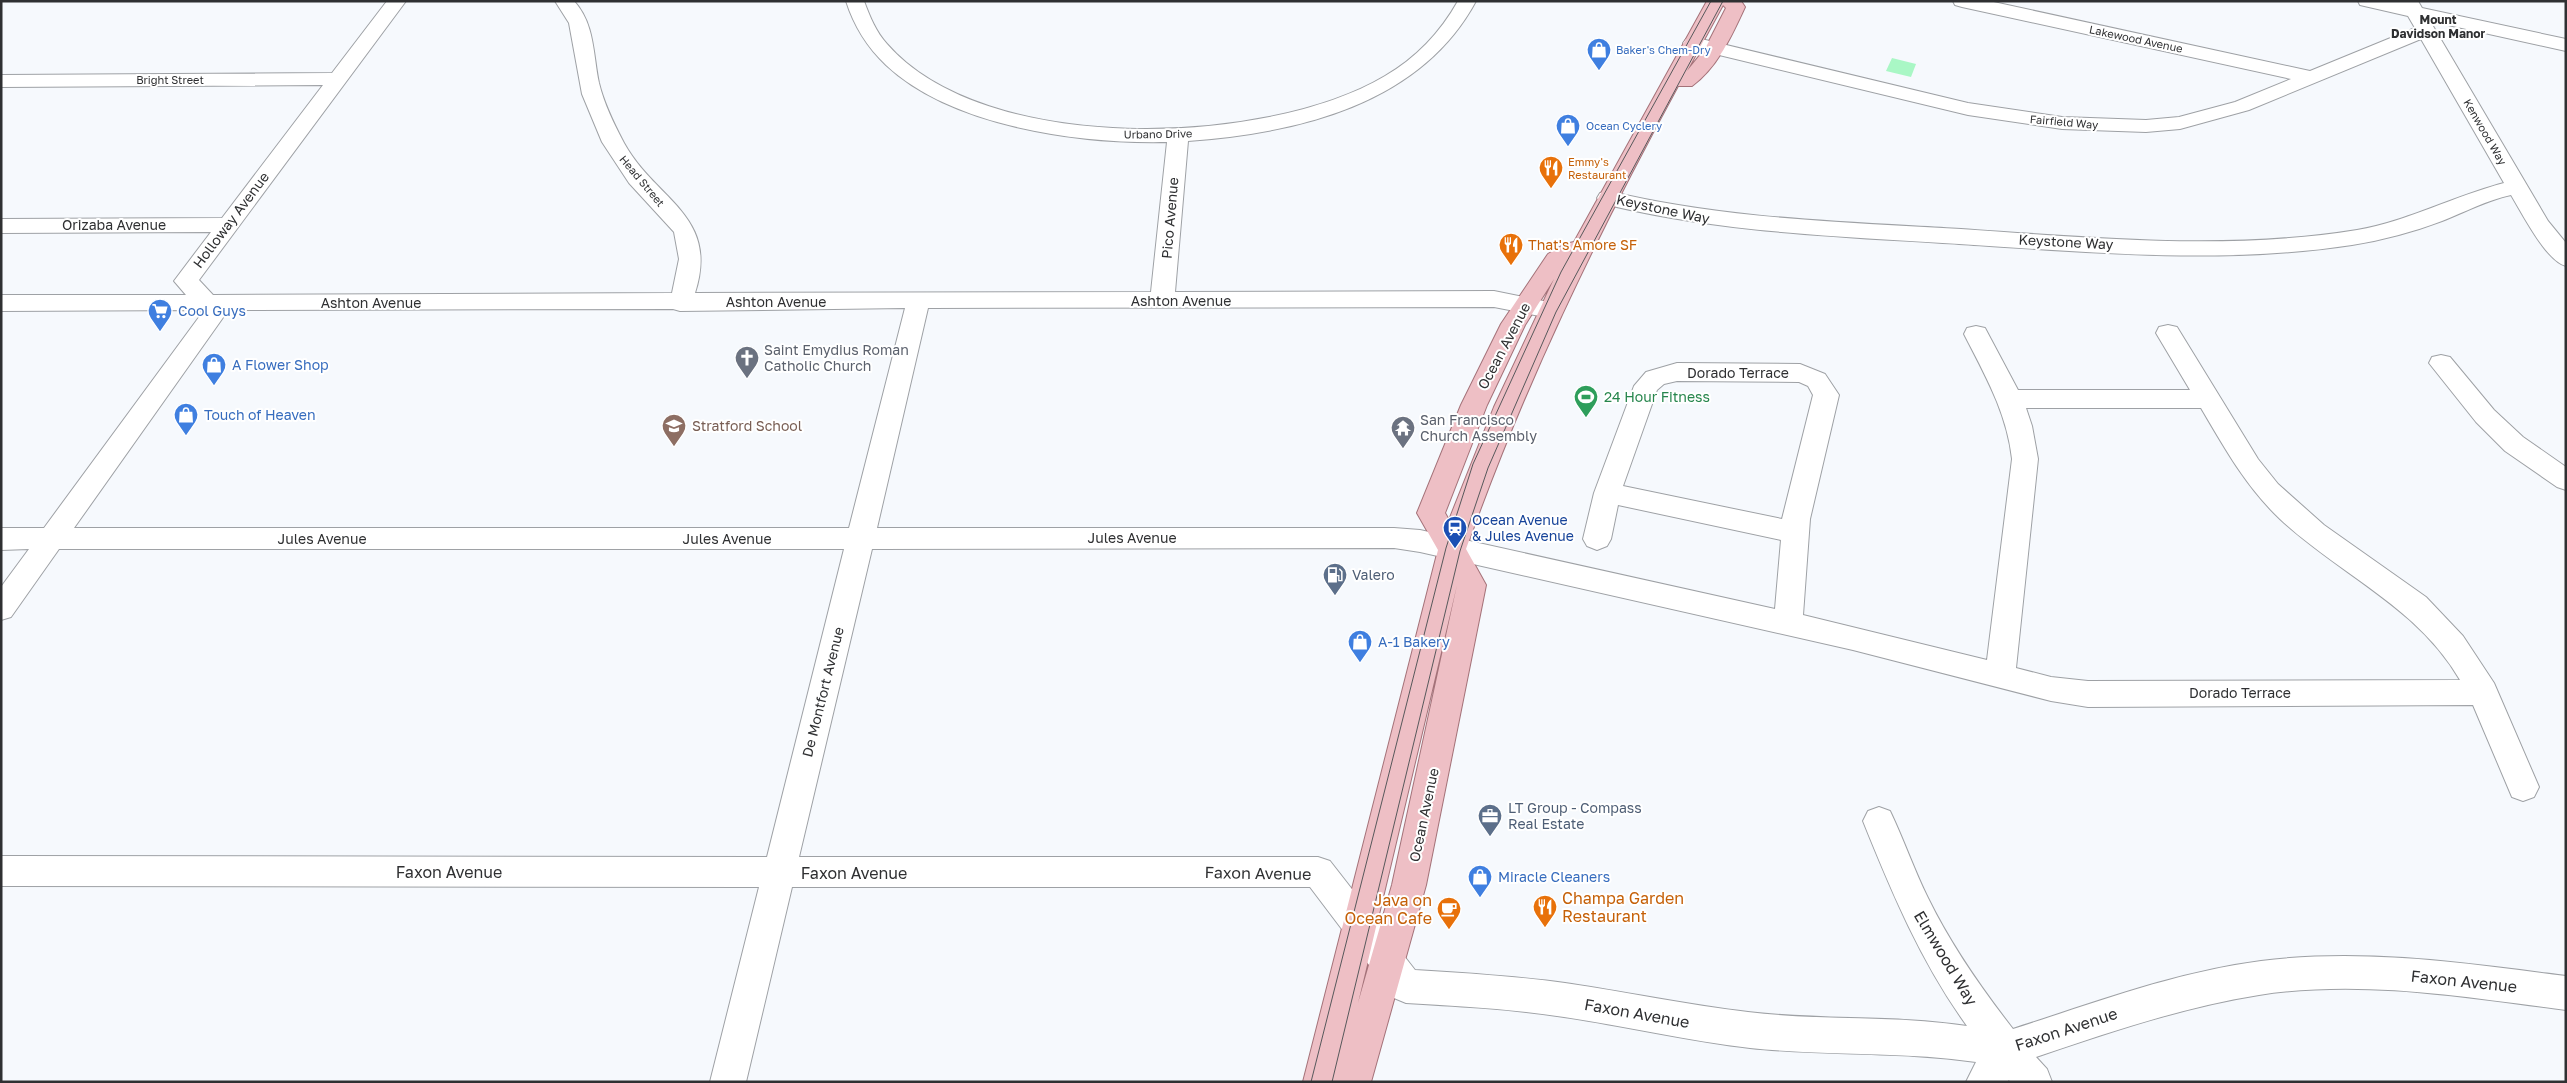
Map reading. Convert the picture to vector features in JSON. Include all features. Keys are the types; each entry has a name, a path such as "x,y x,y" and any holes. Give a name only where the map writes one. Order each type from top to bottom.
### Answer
{"main road":[{"name":"Ocean Avenue","path":"1321,1082 1452,549 1481,466 1550,310 1608,198 1716,1"},
{"path":"1666,93 1693,77 1713,48 1736,8 1729,1"},
{"name":"Ocean Avenue","path":"1353,1082 1409,885 1472,585 1431,513 1474,404 1513,324 1556,259 1584,243"}],"street":[{"name":"Holloway Avenue","path":"208,302 186,281 397,1"},
{"name":"Head Street","path":"564,1 572,8 579,23 590,87 608,136 638,179 685,231 691,249 690,269 688,285 680,303"},
{"name":"Urbano Drive","path":"855,1 860,18 868,32 888,58 924,84 972,107 1052,128 1137,136 1217,131 1287,119 1316,112 1377,88 1405,72 1447,35 1459,19 1466,1"},
{"name":"Lakewood Avenue","path":"1962,1 2310,77"},
{"path":"2367,1 2412,7 2566,45"},
{"name":"Kenwood Way","path":"2412,7 2539,224 2566,259"},
{"name":"Fairfield Way","path":"1693,43 1968,109 2025,118 2108,126 2180,123 2213,116 2242,106 2426,30"},
{"name":"Bright Street","path":"1,81 338,79"},
{"name":"Pico Avenue","path":"1162,301 1178,134"},
{"name":"Keystone Way","path":"1608,198 1684,216 1760,225 2144,247 2229,249 2302,244 2370,234 2424,220 2484,194 2517,187"},
{"name":"Orizaba Avenue","path":"1,226 227,225"},
{"name":"Ashton Avenue","path":"1,303 680,303 1494,299 1550,310"},
{"path":"1,609 214,313 208,302"},
{"name":"De Montfort Avenue","path":"728,1082 918,302"},
{"path":"2168,333 2261,484 2297,520 2402,596 2437,626 2463,655 2483,692 2522,787"},
{"path":"1976,334 2020,425 2024,442 2025,459 2000,676"},
{"path":"2441,363 2485,416 2514,444 2566,480"},
{"name":"Dorado Terrace","path":"1597,539 1607,493 1646,386 1655,378 1678,372 1800,373 1813,377 1822,384 1826,395 1794,532 1788,623"},
{"path":"2008,399 2209,399"},
{"path":"1607,493 1794,532"},
{"name":"Jules Avenue","path":"1,539 1394,538 1452,549"},
{"name":"Dorado Terrace","path":"1452,549 1788,623 2051,689 2088,694 2483,692"},
{"name":"Elmwood Way","path":"1879,821 1923,923 1960,984 2006,1049 2034,1082"},
{"name":"Faxon Avenue","path":"1,871 1318,872 1406,986 1489,991 1565,1000 1688,1022 1750,1030 1821,1036 1944,1040 2006,1049 2144,1004 2202,989 2261,978 2322,974 2443,977 2566,993"},
{"path":"1984,1082 1998,1064 2006,1049"}],"green space":[{"path":"1892,58 1916,64 1911,77 1886,71"}],"tram line":[{"path":"1311,1082 1446,548 1473,464 1561,272 1711,1"},
{"path":"1332,1082 1460,551 1488,468 1556,312 1723,1"}],"place":[{"name":"Baker's Chem-Dry","path":"1599,71"},
{"name":"Ocean Cyclery","path":"1568,147"},
{"name":"Emmy's Restaurant","path":"1551,189"},
{"name":"That's Amore SF","path":"1511,266"},
{"name":"Cool Guys","path":"160,332"},
{"name":"Saint Emydius Roman Catholic Church","path":"747,379"},
{"name":"A Flower Shop","path":"214,386"},
{"name":"24 Hour Fitness","path":"1586,418"},
{"name":"Touch of Heaven","path":"186,436"},
{"name":"Stratford School","path":"674,447"},
{"name":"San Francisco Church Assembly","path":"1403,449"},
{"name":"Ocean Avenue & Jules Avenue","path":"1455,549"},
{"name":"Valero","path":"1335,596"},
{"name":"A-1 Bakery","path":"1360,663"},
{"name":"LT Group - Compass Real Estate","path":"1490,837"},
{"name":"Miracle Cleaners","path":"1480,898"},
{"name":"Champa Garden Restaurant","path":"1545,928"},
{"name":"Java on Ocean Cafe","path":"1449,930"}],"district":[{"name":"Mount Davidson Manor","path":"2438,27"}]}
